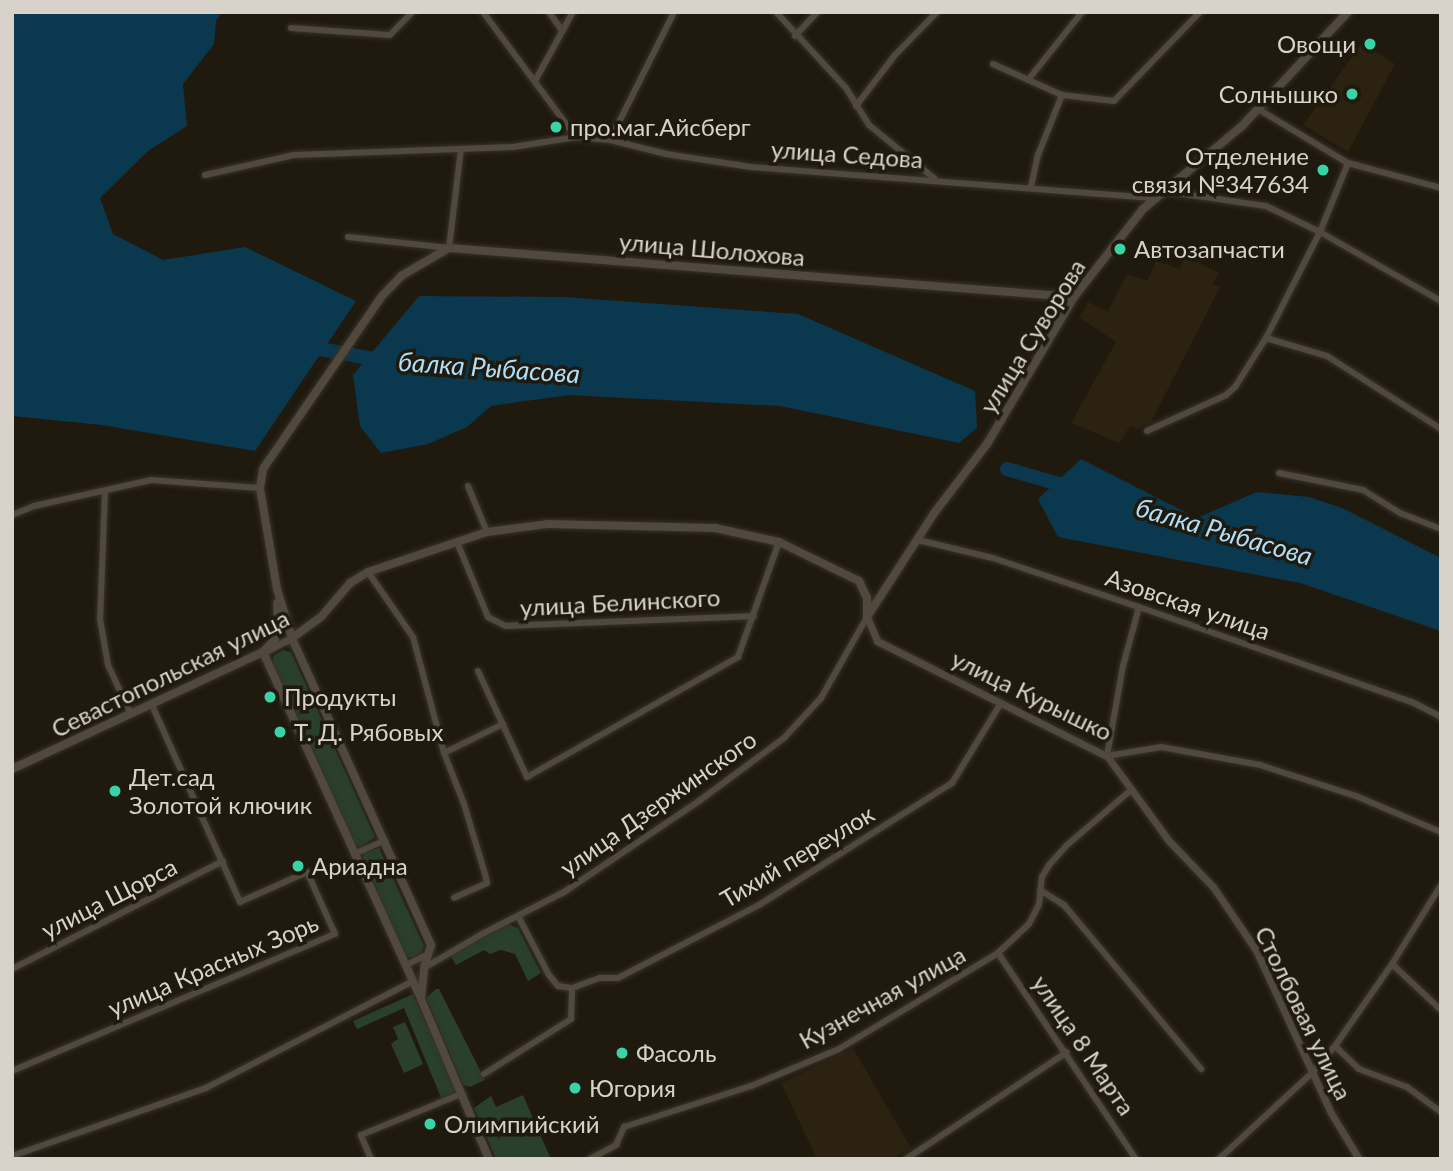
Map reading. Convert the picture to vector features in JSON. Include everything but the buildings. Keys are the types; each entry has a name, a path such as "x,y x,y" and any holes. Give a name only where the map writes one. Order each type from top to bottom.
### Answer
{"main road":[{"name":"улица Суворова","path":"867,617 934,512 988,444 1074,298 1143,209 1242,126 1348,12"},
{"path":"421,999 424,968 431,945 292,638 277,589 260,488 263,469 382,296 401,276 449,248"},
{"name":"улица Шолохова","path":"449,248 1074,298"},
{"name":"Севастопольская улица","path":"292,638 321,617 350,583 368,572 487,532 548,524 652,524 715,528 779,542 859,581 867,598 867,617"},
{"path":"277,589 278,621 275,639 263,652 413,981 489,1159"},
{"name":"Севастопольская улица","path":"12,769 263,652"}],"street":[{"path":"291,28 390,35 412,12"},
{"path":"482,12 576,136"},
{"path":"549,12 561,29"},
{"path":"535,81 561,29 573,12"},
{"path":"610,140 674,12"},
{"path":"776,12 795,36 846,88 869,125 935,179"},
{"path":"795,36 817,12"},
{"path":"856,106 895,55 937,12"},
{"path":"1028,80 1082,12"},
{"path":"993,64 1062,96 1114,101 1200,12"},
{"path":"1031,187 1038,155 1062,96"},
{"path":"1258,109 1348,163 1441,188"},
{"name":"улица Седова","path":"205,176 294,155 513,147 576,136 751,167 1156,198"},
{"path":"449,248 461,149"},
{"path":"1147,431 1226,395 1235,387 1266,338 1320,232 1348,163"},
{"path":"1164,191 1266,205 1320,232 1441,301"},
{"name":"улица Шолохова","path":"348,237 449,248"},
{"path":"1266,338 1327,356 1441,429"},
{"path":"1279,473 1363,490 1400,513 1432,528 1441,529"},
{"path":"12,515 34,506 151,480 260,488"},
{"path":"468,486 487,532"},
{"path":"105,491 100,619 108,665 131,714"},
{"name":"Азовская улица","path":"918,540 993,558 1139,607 1412,702 1441,717"},
{"name":"улица Белинского","path":"457,542 488,617 506,626 754,615"},
{"path":"478,671 527,777 726,667 738,657 779,542"},
{"path":"368,572 413,637 444,753 464,804 487,883 454,898"},
{"path":"1107,756 1123,666 1139,607"},
{"name":"улица Курышко","path":"867,617 877,641 1107,756 1161,747 1260,765 1356,796 1441,832"},
{"name":"улица Дзержинского","path":"424,968 564,892 699,801 784,738 821,698 867,617"},
{"name":"Севастопольская улица","path":"263,652 292,638"},
{"name":"Тихий переулок","path":"572,988 600,978 618,978 759,905 952,783 1001,703"},
{"path":"152,705 223,861"},
{"path":"444,753 503,724"},
{"name":"Столбовая улица","path":"1107,756 1169,841 1214,888 1256,950 1331,1113 1359,1159"},
{"name":"Кузнечная улица","path":"590,1159 616,1145 624,1127 751,1086 839,1049 998,953 1030,924 1039,904 1040,890 1049,865 1067,845 1132,790"},
{"path":"354,854 384,840"},
{"name":"улица Щорса","path":"12,968 223,861"},
{"name":"улица Красных Зорь","path":"12,1071 335,934 307,872 240,902 223,861"},
{"path":"1220,1158 1313,1072 1335,1046 1392,964 1441,885"},
{"path":"1040,890 1064,905 1201,1069"},
{"path":"484,1074 571,1019 572,988 558,986 549,975 518,916"},
{"name":"улица 8 Марта","path":"998,953 1067,1052 1136,1159"},
{"path":"405,965 430,954"},
{"path":"1392,964 1441,1010"},
{"path":"12,1156 206,1088 413,981"},
{"path":"1335,1046 1359,1069 1407,1087 1441,1112"},
{"path":"906,1159 1067,1052"},
{"path":"372,1159 361,1135 461,1094"}],"shaded area":[{"name":"Солнышко","path":"1362,43 1395,64 1348,152 1303,125"},
{"path":"1186,256 1219,273 1213,284 1220,287 1151,422 1137,429 1130,426 1119,443 1071,423 1116,342 1080,318 1088,302 1108,312 1127,274 1147,281 1156,261 1179,269"},
{"path":"853,1048 911,1148 893,1159 817,1159 781,1083"}],"green space":[{"path":"283,650 291,652 375,837 361,847 355,845 273,664 273,656"},
{"path":"379,848 424,946 420,954 412,958 404,955 362,861 364,853"},
{"path":"507,924 518,928 541,973 528,981 515,954 501,950 490,954 484,950 456,965 450,955"},
{"path":"439,989 485,1080 470,1087 463,1085 426,998"},
{"path":"413,994 456,1089 454,1094 442,1100 404,1008 357,1029 353,1021"},
{"path":"405,1022 423,1064 404,1073 391,1044 398,1039 393,1027"},
{"path":"523,1095 551,1159 496,1159 474,1108 491,1096 496,1107"}],"water":[{"path":"12,12 222,12 216,21 214,44 183,84 187,126 148,151 100,198 113,234 163,260 245,247 356,301 255,451 102,425 12,416"},
{"path":"419,296 564,297 798,314 975,391 977,428 959,443 780,406 569,395 491,406 467,427 428,444 381,453 360,426 353,375"},
{"path":"1081,459 1197,518 1257,492 1309,497 1342,508 1441,558 1441,631 1300,583 1058,537 1038,499"}],"waterway":[{"name":"балка Рыбасова","path":"304,346 384,361"},
{"name":"балка Рыбасова","path":"1007,469 1073,488"}],"place":[{"name":"Овощи","path":"1370,44"},
{"name":"Солнышко","path":"1352,94"},
{"name":"про.маг.Айсберг","path":"556,127"},
{"name":"Отделение связи №347634","path":"1323,170"},
{"name":"Автозапчасти","path":"1120,249"},
{"name":"Продукты","path":"270,697"},
{"name":"Т. Д. Рябовых","path":"280,732"},
{"name":"Дет.сад Золотой ключик","path":"115,791"},
{"name":"Ариадна","path":"298,866"},
{"name":"Фасоль","path":"622,1053"},
{"name":"Югория","path":"575,1088"},
{"name":"Олимпийский","path":"430,1124"}]}
